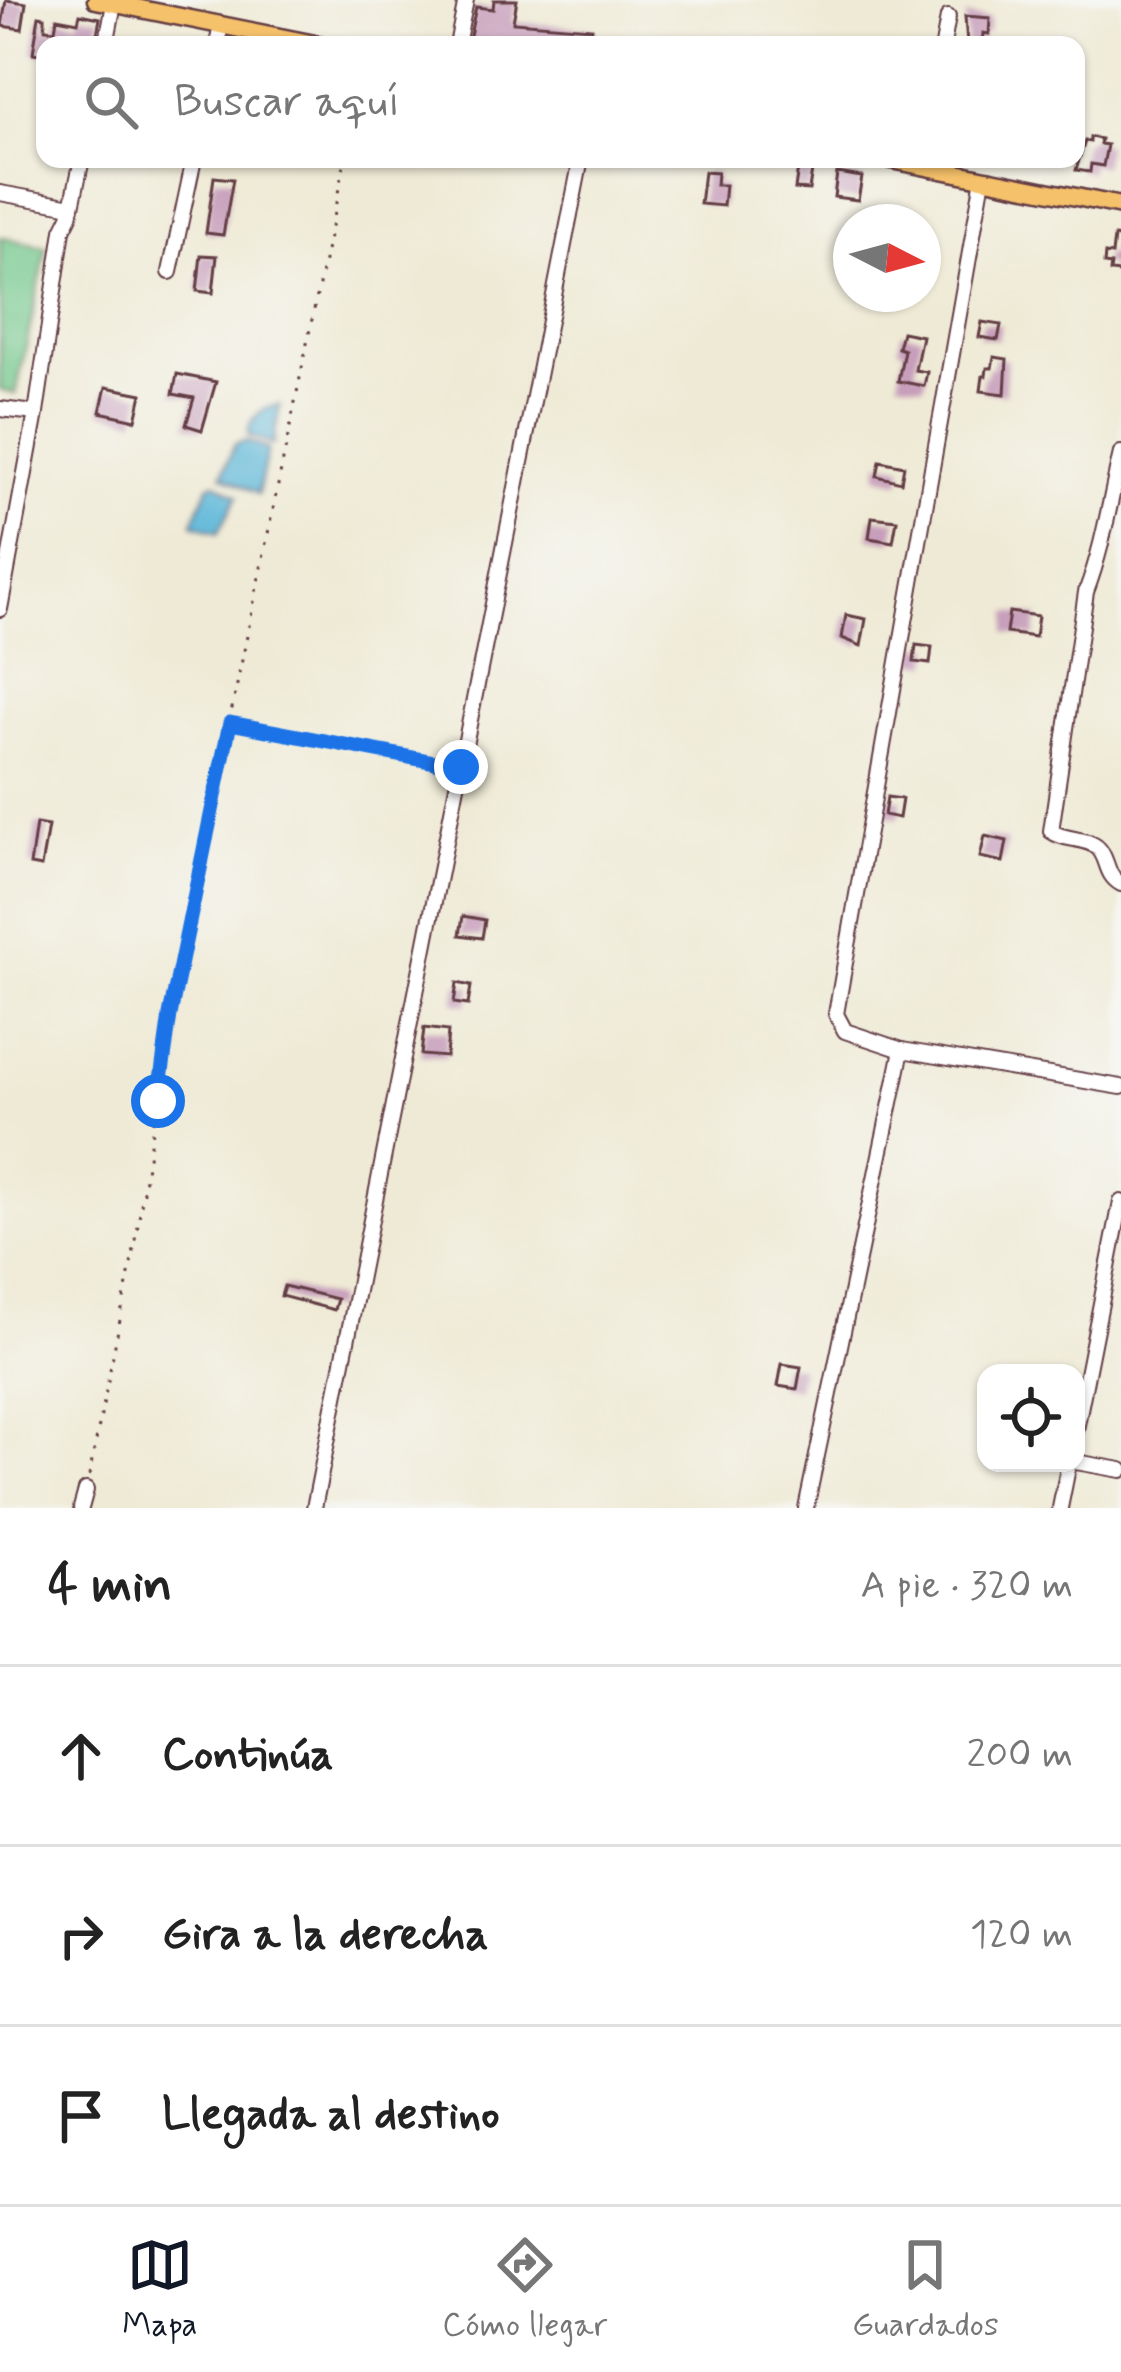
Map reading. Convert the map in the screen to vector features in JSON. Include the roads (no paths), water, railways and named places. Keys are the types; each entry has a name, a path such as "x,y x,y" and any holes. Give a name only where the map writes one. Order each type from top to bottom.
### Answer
{"main road":[{"path":"105,2 170,7 221,25 275,36"},
{"path":"943,168 1121,206"}],"street":[{"path":"459,36 466,0"},
{"path":"105,2 106,36"},
{"path":"945,36 948,16"},
{"path":"219,36 221,25"},
{"path":"0,609 63,230 80,168"},
{"path":"170,272 192,168"},
{"path":"314,1508 579,168"},
{"path":"982,178 836,1014 845,1031 902,1050 1121,1087"},
{"path":"0,194 72,206"},
{"path":"0,409 36,412"},
{"path":"1121,453 1100,555 1086,592 1051,831 1056,837 1100,850 1112,879 1121,884"},
{"path":"806,1508 902,1050"},
{"path":"1085,1394 1114,1276 1121,1202"},
{"path":"1085,1464 1121,1470"},
{"path":"1060,1508 1070,1472"},
{"path":"81,1508 86,1490"}],"water":[{"path":"280,405 273,445 248,435 258,414"},
{"path":"246,441 268,449 258,494 222,475 235,444"},
{"path":"215,482 238,496 218,533 193,523 209,485"}]}
